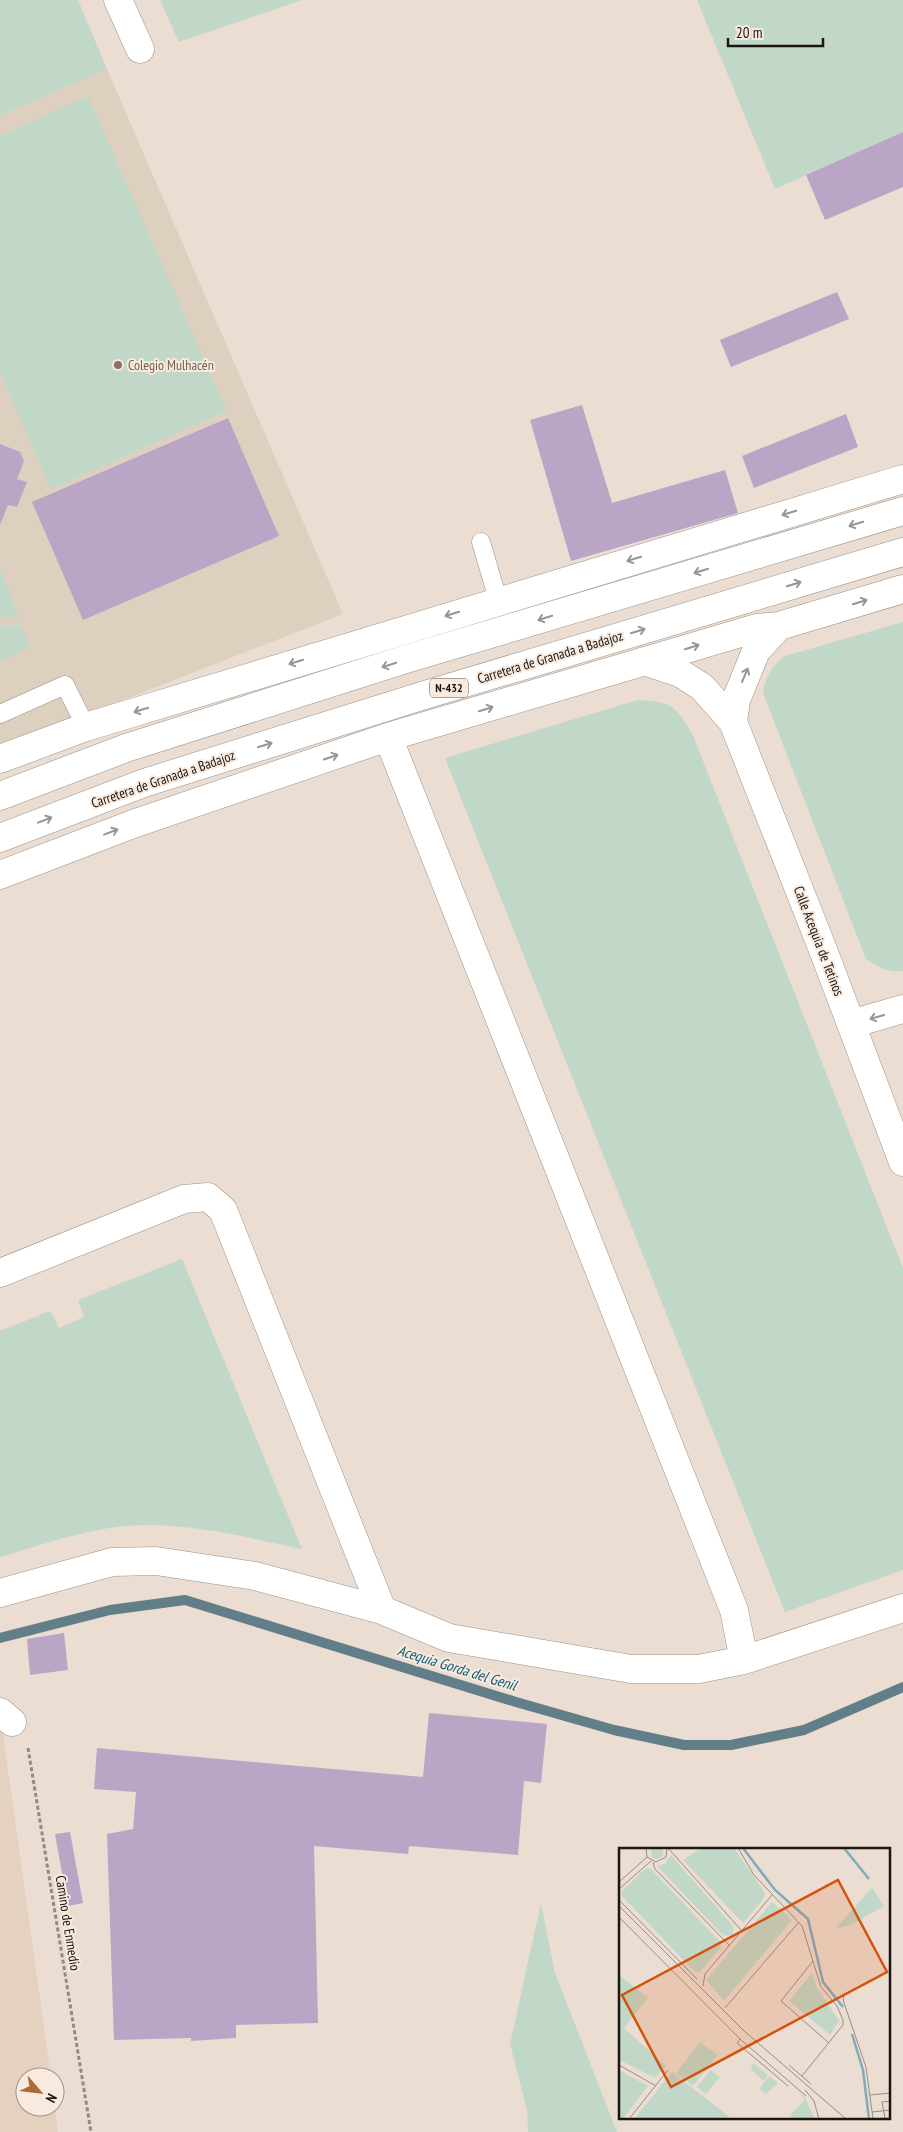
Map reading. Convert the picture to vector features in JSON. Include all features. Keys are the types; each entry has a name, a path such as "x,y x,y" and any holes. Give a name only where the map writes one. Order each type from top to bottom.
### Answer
{"main road":[{"path":"118,0 140,49"},
{"path":"0,759 86,727 498,600 903,479"},
{"path":"0,796 126,748 397,662 903,510"},
{"name":"Carretera de Granada a Badajoz","path":"0,838 144,783 428,694 903,552"},
{"path":"0,875 133,824 388,738 757,628 779,626 903,589"},
{"path":"732,722 736,700 756,650 779,626"},
{"name":"Calle Acequia de Tetinos","path":"644,661 680,673 702,687 732,722 851,1024 903,1162"},
{"path":"388,738 734,1610 744,1660"},
{"path":"851,1024 903,1010"},
{"path":"0,1273 184,1199 208,1197 223,1210 382,1610"},
{"path":"0,1592 112,1562 156,1561 256,1576 382,1610 449,1638 632,1668 699,1669 744,1660 903,1608"}],"lane":[{"path":"481,542 498,600"},
{"path":"0,714 65,685 86,727"}],"path":[{"name":"Camino de Enmedio","path":"6,1717 28,1748 91,2132"}],"shaded area":[{"name":"Colegio Mulhacén","path":"107,69 343,614 0,748 0,116"},
{"path":"0,1713 50,2067 15,2067 15,2117 56,2117 58,2132 0,2132"}],"green space":[{"path":"0,0 78,0 107,69 0,116"},
{"path":"160,0 302,0 179,42"},
{"path":"697,0 903,0 903,132 775,189"},
{"path":"88,96 227,411 51,489 0,372 0,136"},
{"path":"0,568 19,617 0,617"},
{"path":"903,622 903,971 893,971 874,965 866,959 763,693 770,672 785,656"},
{"path":"0,626 22,626 31,647 0,661"},
{"path":"638,700 658,702 671,707 681,716 692,733 903,1268 903,1570 785,1612 445,758"},
{"path":"182,1259 302,1549 214,1531 147,1525 94,1531 62,1538 0,1557 0,1331 50,1311 59,1328 84,1317 78,1300"},
{"path":"541,1903 555,1973 617,2132 528,2132 527,2110 510,2044"}],"building":[{"path":"903,132 903,187 825,220 806,175"},
{"path":"837,292 849,319 731,367 720,340"},
{"path":"582,405 612,503 725,470 738,513 571,561 530,420"},
{"path":"846,414 858,447 754,488 742,456"},
{"path":"228,418 279,536 83,620 32,502"},
{"path":"0,444 20,452 24,461 17,479 27,482 17,507 8,505 0,525"},
{"path":"64,1633 68,1670 30,1675 27,1639"},
{"path":"429,1713 547,1724 541,1783 524,1781 518,1855 409,1846 408,1854 314,1846 318,2023 236,2025 236,2038 191,2041 191,2038 114,2040 107,1834 133,1829 136,1792 94,1789 97,1748 423,1777"},
{"path":"70,1832 83,1903 68,1906 55,1834"}],"waterway":[{"name":"Acequia Gorda del Genil","path":"0,1638 110,1610 185,1600 516,1702 614,1730 684,1745 731,1745 804,1730 903,1687"}],"place":[{"name":"Colegio Mulhacén","path":"118,365"}]}
